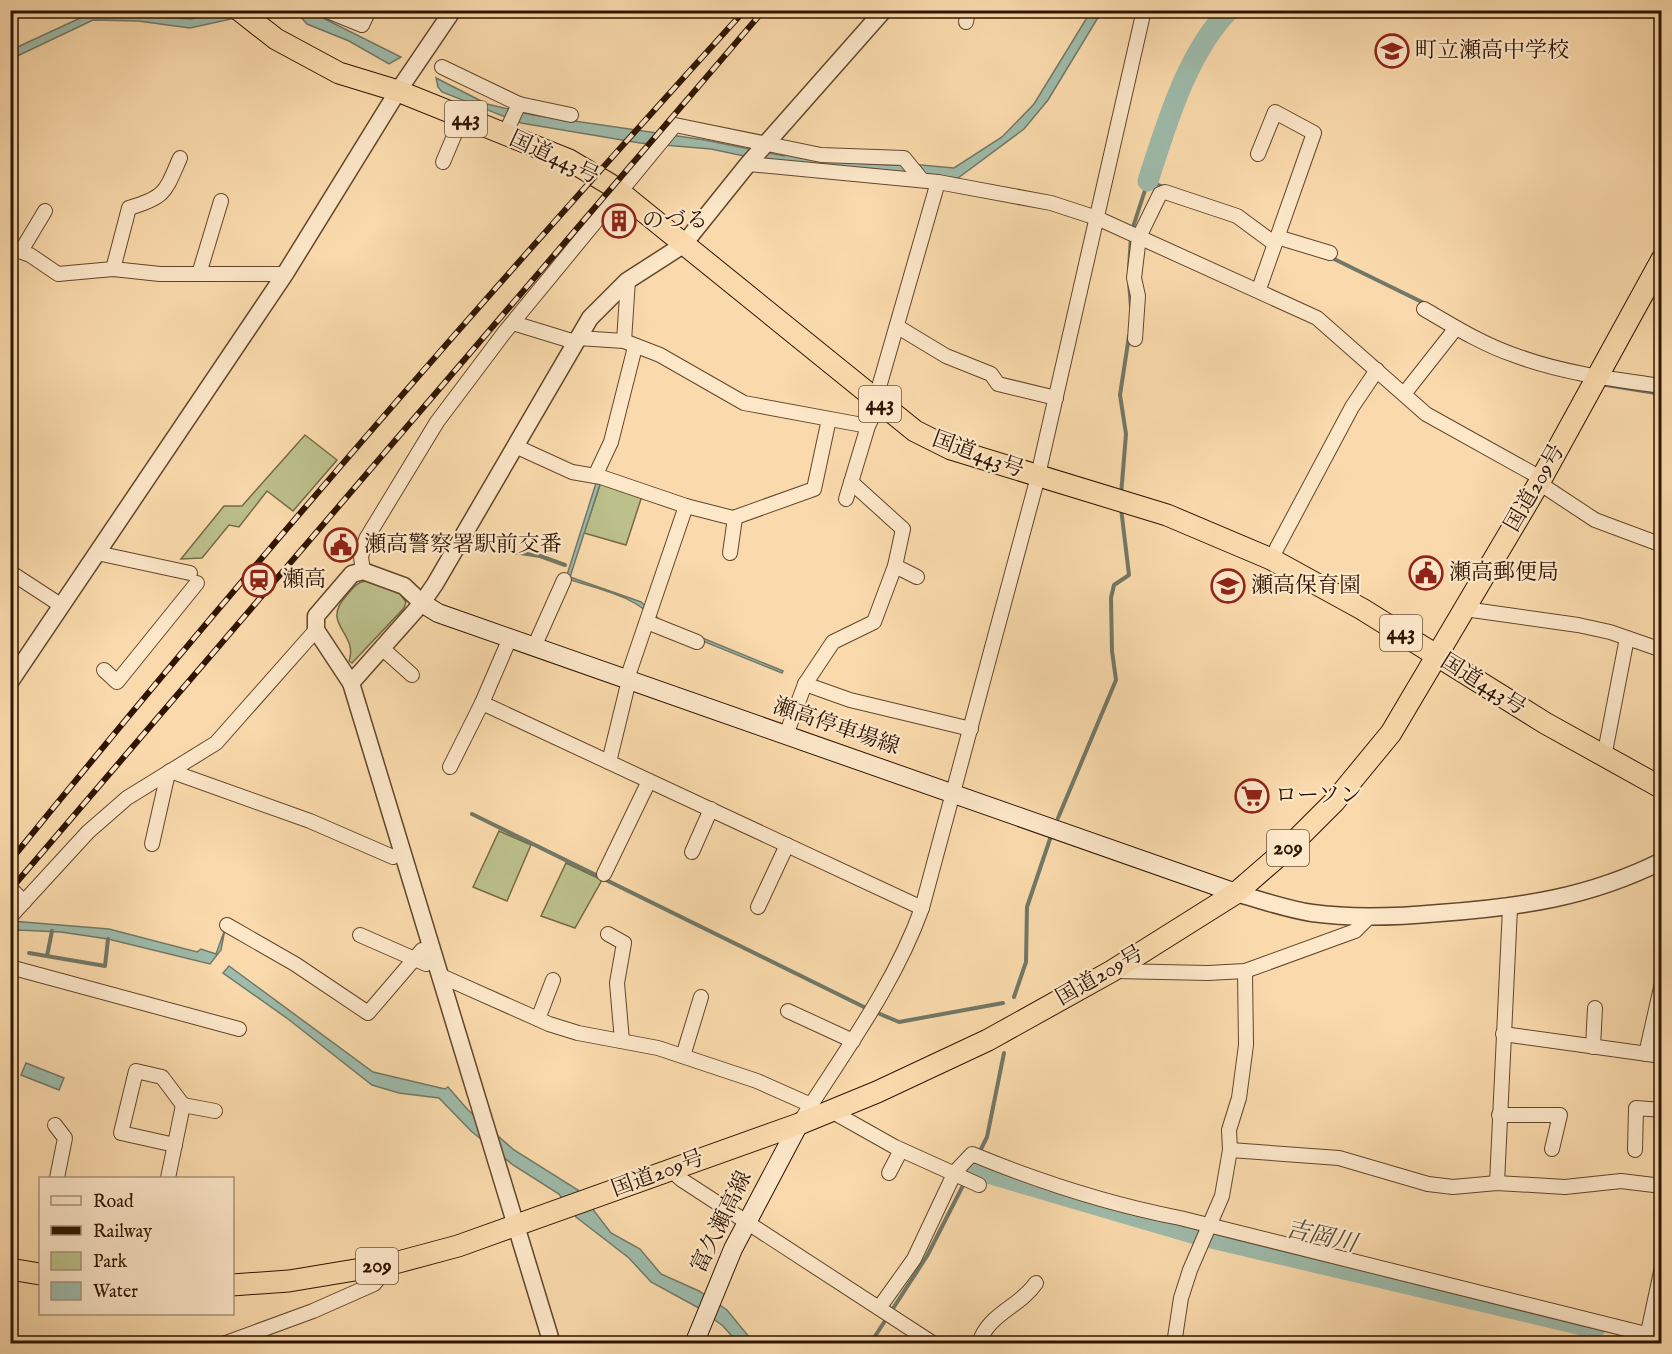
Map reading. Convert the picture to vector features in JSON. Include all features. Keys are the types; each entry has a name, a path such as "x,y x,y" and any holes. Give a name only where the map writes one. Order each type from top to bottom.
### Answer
{"highway":[{"name":"国道443号","path":"239,10 304,56 339,73 398,91 568,160 621,191 683,244 915,431 951,449 1120,500 1216,534 1271,559 1362,609 1438,657 1662,788"},
{"name":"国道209号","path":"234,1285 289,1281 391,1264 458,1246 799,1124 988,1040 1112,971 1236,893 1290,846 1335,801 1391,733 1540,481 1662,259"},
{"path":"10,1269 39,1274"}],"main road":[{"name":"瀬高停車場線","path":"422,603 438,613 1236,893"},
{"name":"富久瀬高線","path":"694,1344 747,1220 799,1124"}],"street":[{"path":"325,10 362,26 369,10"},
{"path":"10,682 285,274 398,91 453,10"},
{"path":"351,683 422,603 590,318 628,280 683,244 748,164 884,10"},
{"path":"799,1124 854,1041 908,946 922,908 1037,476 1144,10"},
{"path":"442,67 519,104 571,115"},
{"path":"505,134 519,104"},
{"path":"1258,154 1275,112 1314,133 1259,289"},
{"path":"443,162 462,117"},
{"path":"363,571 361,557 366,539 437,422 513,322 675,125 821,155 904,158 922,180"},
{"path":"112,269 129,208 155,200 166,190 180,158"},
{"path":"748,164 938,182 1051,203 1097,218 1259,289 1317,318 1426,414 1540,481 1595,520 1662,545"},
{"path":"846,499 877,402 938,182"},
{"path":"1136,339 1138,296 1134,278 1139,237 1160,194 1165,192 1237,216 1276,240 1330,253"},
{"path":"199,273 221,201"},
{"path":"45,211 16,250 30,255 58,274 112,269 160,274 285,274"},
{"path":"596,476 611,442 630,344 628,280"},
{"path":"1424,309 1456,328 1514,355 1567,372 1662,386"},
{"path":"513,322 576,340 630,344 660,355 744,403 868,426"},
{"path":"898,327 946,356 991,374 998,384 1056,398"},
{"path":"1404,394 1456,328"},
{"path":"1271,559 1352,407 1377,369"},
{"path":"515,446 548,463 596,476 686,506 735,518 814,489 829,419"},
{"path":"786,735 805,684 833,642 874,622 895,566 903,529 851,482"},
{"path":"609,762 628,680 686,506"},
{"path":"730,553 735,518"},
{"path":"97,553 194,578 117,682 104,670"},
{"path":"895,566 917,577"},
{"path":"422,603 404,586 363,571 352,574 316,616 316,630 351,683 425,962 517,1225 552,1344"},
{"path":"10,572 62,606"},
{"path":"534,647 564,580"},
{"path":"1465,609 1578,625 1662,650"},
{"path":"647,622 697,642"},
{"path":"10,917 88,832 127,798 216,743 316,630"},
{"path":"450,767 482,703 510,638"},
{"path":"1604,756 1627,638"},
{"path":"382,649 412,675"},
{"path":"805,684 850,700 971,729"},
{"path":"482,703 922,908"},
{"path":"152,844 169,772"},
{"path":"169,772 310,821 393,857"},
{"path":"604,874 649,781"},
{"path":"692,852 711,809"},
{"path":"758,907 787,845"},
{"path":"1236,893 1310,913 1368,918 1510,908 1566,898 1662,861"},
{"path":"10,888 24,902"},
{"path":"1497,1183 1510,908"},
{"path":"1112,971 1208,973 1245,971 1355,931 1368,918"},
{"path":"227,926 295,964 368,1013 425,962"},
{"path":"608,934 624,943 617,983 622,1041"},
{"path":"360,935 425,962 538,1019 578,1033 658,1048 757,1081 811,1105"},
{"path":"10,967 239,1029"},
{"path":"1174,1344 1181,1298 1190,1270 1222,1197 1230,1150 1229,1130 1239,1098 1246,1045 1245,971"},
{"path":"538,1019 553,980"},
{"path":"1646,1054 1662,983"},
{"path":"682,1056 700,997"},
{"path":"1593,1047 1595,1008"},
{"path":"788,1011 854,1041"},
{"path":"1503,1034 1662,1056"},
{"path":"175,1145 121,1133 136,1071 162,1077 183,1105 215,1111"},
{"path":"168,1177 183,1105"},
{"path":"1635,1150 1636,1108 1662,1110"},
{"path":"831,1111 901,1150 979,1185"},
{"path":"1499,1115 1560,1115 1552,1149"},
{"path":"55,1125 65,1138 57,1177"},
{"path":"889,1173 901,1150"},
{"path":"1230,1150 1339,1158 1428,1184 1452,1187 1497,1183 1565,1187 1621,1181 1662,1186"},
{"path":"879,1308 914,1259 956,1173 972,1154 1064,1190 1652,1339 1662,1268"},
{"path":"671,1170 682,1180 747,1220 934,1344"},
{"path":"223,1344 314,1311 374,1284 391,1264"},
{"path":"979,1344 995,1317 1029,1293 1036,1283"}],"green space":[{"path":"305,435 337,460 293,511 267,491 239,527 229,525 202,558 181,559 224,506 242,506"},
{"path":"601,482 642,496 626,545 584,533"},
{"path":"365,581 398,591 406,602 404,608 352,663 349,661 351,651 349,643 337,614 339,605 351,590 357,584"},
{"path":"499,831 531,845 507,901 473,887"},
{"path":"566,863 602,880 575,928 541,916"}],"water":[{"path":"224,11 267,11 190,28 138,21 93,20 11,59 11,50 91,13 191,19"},
{"path":"274,11 309,11 401,57 389,64 349,41 307,24 300,16"},
{"path":"1091,11 1102,11 1048,100 1024,129 958,178 772,162 711,149 640,143 521,123 442,92 436,78 487,104 533,115 705,140 784,156 789,152 789,155 830,161 898,165 899,163 954,168 1002,137 1034,104"},
{"path":"597,480 601,481 570,577 641,602 661,621 783,671 782,673 658,623 640,606 629,600 568,579 567,575"},
{"path":"11,921 109,929 197,952 201,949 216,954 225,929 221,950 210,964 108,939 61,932 18,930 11,935"},
{"path":"229,966 373,1072 445,1089 448,1087 468,1110 514,1150 578,1190 611,1233 640,1249 661,1274 699,1291 727,1310 754,1343 738,1343 723,1326 697,1307 651,1282 629,1258 576,1217 559,1194 513,1165 471,1131 439,1098 399,1093 372,1085 288,1019 223,973"},
{"path":"26,1063 64,1078 59,1090 21,1075"}],"waterway":[{"path":"1148,181 1189,69 1214,28 1229,10"},
{"path":"1132,230 1148,181 1166,188"},
{"path":"1129,268 1131,237"},
{"path":"1330,257 1426,304"},
{"path":"1129,282 1131,307"},
{"path":"1121,495 1126,434 1120,395 1129,336"},
{"path":"1600,384 1662,394"},
{"path":"1058,818 1116,680 1112,651 1111,598 1114,585 1129,575 1121,508"},
{"path":"514,552 540,556 565,565"},
{"path":"472,814 864,1007"},
{"path":"1014,997 1026,962 1027,907 1051,836"},
{"path":"47,956 52,931"},
{"path":"29,953 105,966 108,939"},
{"path":"880,1014 899,1022 1003,1003"},
{"path":"979,1153 987,1137 1004,1053"},
{"path":"870,1344 927,1256 976,1160"},
{"name":"吉岡川","path":"971,1168 1199,1235 1595,1328"}],"railway":[{"path":"10,861 189,644 372,430 745,10"},
{"path":"10,890 764,10"}],"place":[{"name":"町立瀬高中学校","path":"1392,51"},
{"name":"のづる","path":"619,221"},
{"name":"瀬高警察署駅前交番","path":"341,545"},
{"name":"瀬高郵便局","path":"1426,573"},
{"name":"瀬高","path":"259,580"},
{"name":"瀬高保育園","path":"1228,586"},
{"name":"ローソン","path":"1252,796"}]}
